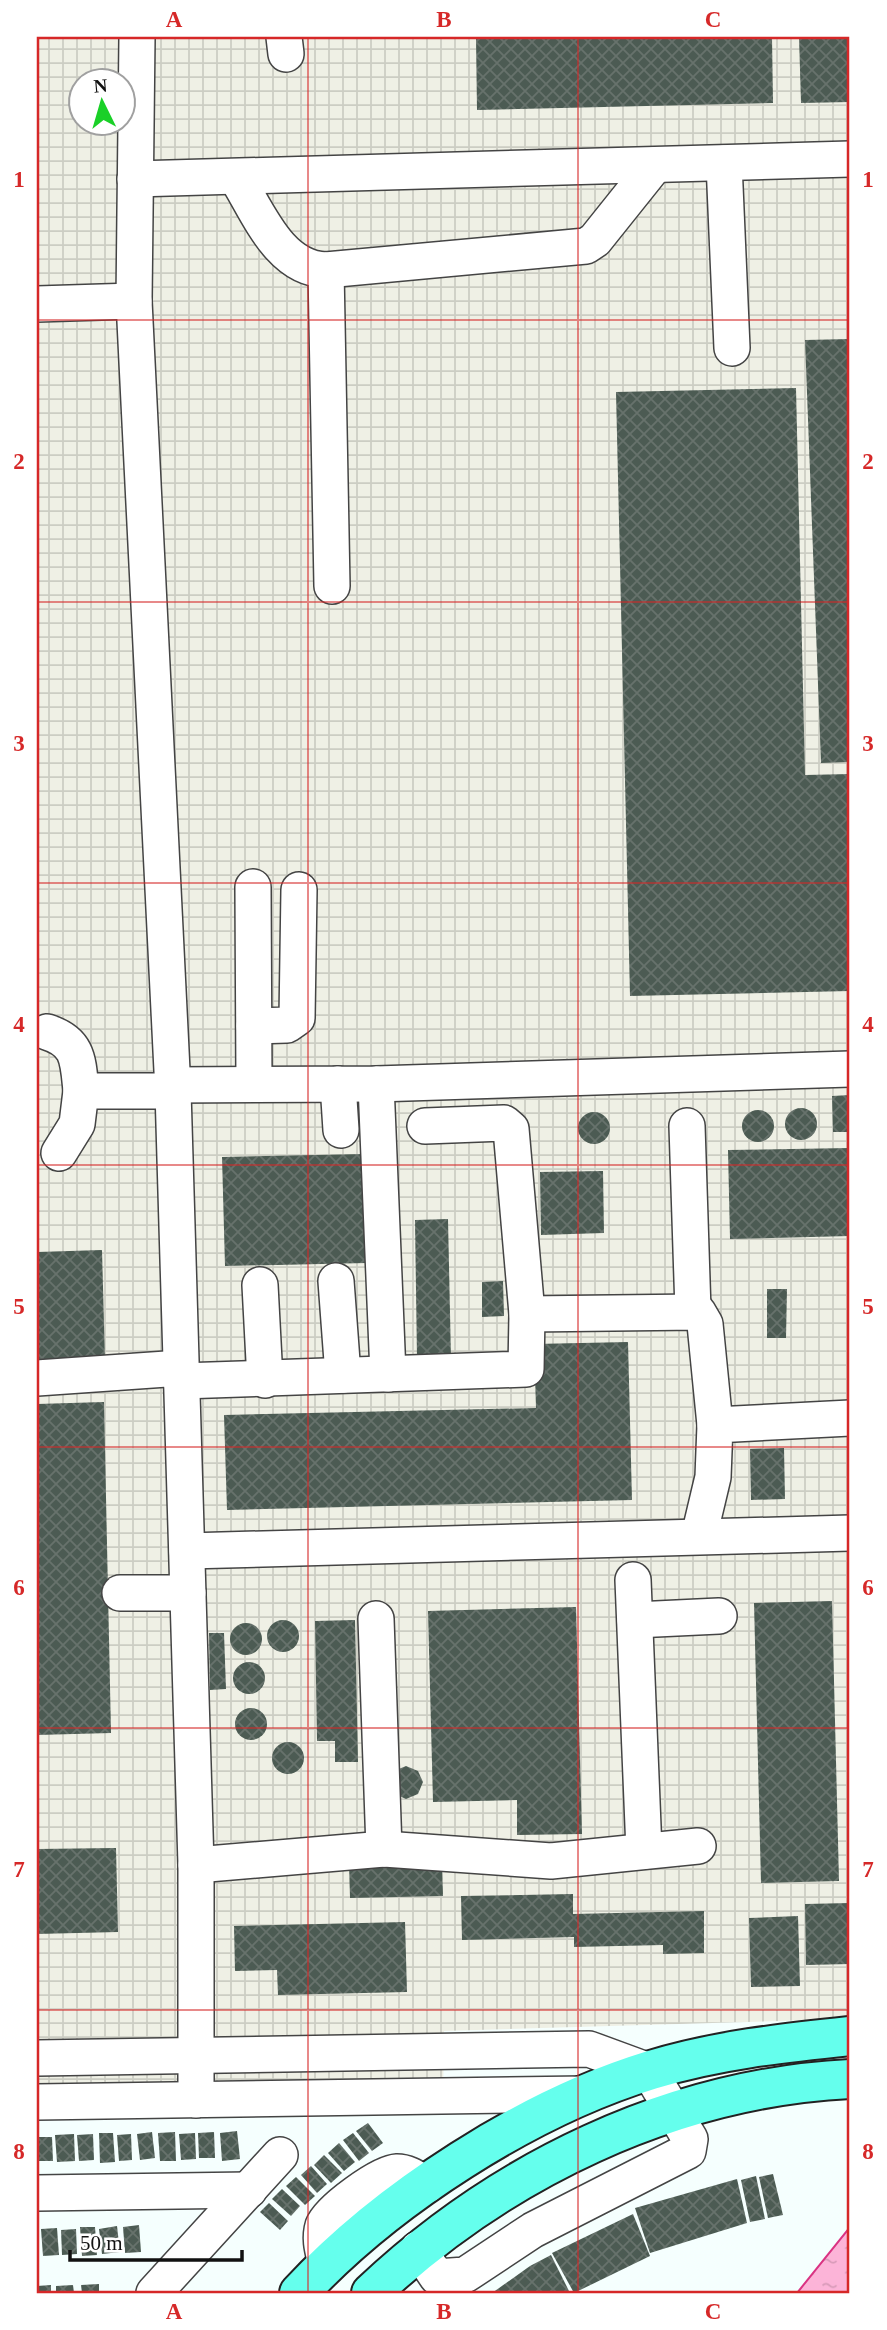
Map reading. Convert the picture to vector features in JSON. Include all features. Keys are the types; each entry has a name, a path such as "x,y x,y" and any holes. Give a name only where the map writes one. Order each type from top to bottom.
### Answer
{"main road":[{"path":"299,2293 326,2264 386,2213 515,2128 589,2094 649,2071 767,2045 850,2036"},
{"path":"371,2293 418,2249 478,2206 528,2176 674,2111 761,2088 799,2082 850,2079"}],"street":[{"path":"137,37 134,300 172,1088 196,1865 196,2100"},
{"path":"135,179 850,159"},
{"path":"724,163 732,348"},
{"path":"236,177 287,256 312,270 326,270 586,246 598,237 654,165"},
{"path":"326,270 332,586"},
{"path":"37,304 134,300"},
{"path":"253,887 254,1083"},
{"path":"254,1026 287,1025 297,1018 299,890"},
{"path":"47,1032 63,1038 72,1046 81,1091 77,1124 60,1153"},
{"path":"81,1091 254,1083 376,1084 617,1074 850,1069"},
{"path":"338,1084 341,1130"},
{"path":"376,1084 388,1374"},
{"path":"37,1378 181,1375 265,1380 343,1375 522,1371 527,1368 527,1314 510,1127 504,1123 425,1126"},
{"path":"687,1126 693,1311"},
{"path":"336,1281 343,1375"},
{"path":"260,1285 265,1380"},
{"path":"527,1314 693,1311 702,1315 715,1425 713,1477 699,1536"},
{"path":"715,1425 850,1418"},
{"path":"187,1551 850,1532"},
{"path":"633,1580 644,1852"},
{"path":"120,1593 188,1593"},
{"path":"635,1620 719,1616"},
{"path":"376,1619 384,1849"},
{"path":"196,1865 384,1849 551,1861 698,1846"},
{"path":"37,2058 589,2049 649,2071 674,2111"},
{"path":"37,2102 589,2094"},
{"path":"154,2293 280,2155"},
{"path":"37,2193 249,2190"}],"shaded area":[{"path":"37,37 850,37 850,2019 444,2031 443,2099 37,2116"}],"water":[{"path":"850,2227 850,2293 797,2293"}],"building":[{"path":"476,37 772,37 773,103 477,110"},
{"path":"799,37 850,37 850,102 801,103"},
{"path":"850,339 850,762 821,763 805,340"},
{"path":"796,388 805,775 850,774 850,991 630,996 616,392"},
{"path":"850,1095 850,1132 833,1132 832,1096"},
{"path":"801,1108 812,1113 817,1124 812,1135 801,1140 790,1135 785,1124 790,1113"},
{"path":"758,1110 769,1115 774,1126 769,1137 758,1142 747,1137 742,1126 747,1115"},
{"path":"594,1112 605,1117 610,1128 605,1139 594,1144 583,1139 578,1128 583,1117"},
{"path":"850,1148 850,1236 730,1239 728,1150"},
{"path":"364,1154 367,1263 225,1266 222,1157"},
{"path":"603,1171 604,1233 541,1235 540,1172"},
{"path":"448,1219 451,1359 417,1359 415,1220"},
{"path":"102,1250 105,1361 37,1362 37,1252"},
{"path":"503,1281 504,1316 482,1317 482,1282"},
{"path":"767,1289 787,1289 786,1338 767,1338"},
{"path":"628,1342 632,1500 227,1510 224,1415 536,1408 534,1344"},
{"path":"104,1402 111,1733 37,1735 37,1404"},
{"path":"784,1448 785,1499 751,1500 750,1449"},
{"path":"832,1601 839,1881 761,1883 754,1603"},
{"path":"576,1607 582,1834 517,1835 517,1800 433,1802 428,1611"},
{"path":"283,1620 294,1625 299,1636 294,1647 283,1652 272,1647 267,1636 272,1625"},
{"path":"355,1620 358,1762 335,1762 335,1741 317,1741 315,1621"},
{"path":"246,1623 257,1628 262,1639 257,1650 246,1655 235,1650 230,1639 235,1628"},
{"path":"209,1633 224,1633 226,1689 210,1690"},
{"path":"249,1662 260,1667 265,1678 260,1689 249,1694 238,1689 233,1678 238,1667"},
{"path":"251,1708 262,1713 267,1724 262,1735 251,1740 240,1735 235,1724 240,1713"},
{"path":"288,1742 299,1747 304,1758 299,1769 288,1774 277,1769 272,1758 277,1747"},
{"path":"406,1766 418,1771 423,1782 418,1794 406,1799 395,1794 394,1771"},
{"path":"116,1848 118,1932 37,1934 37,1849"},
{"path":"442,1862 443,1896 350,1898 349,1864"},
{"path":"573,1894 573,1914 704,1911 704,1953 663,1954 663,1945 574,1947 574,1937 462,1940 461,1896"},
{"path":"850,1903 850,1964 806,1965 805,1904"},
{"path":"798,1916 800,1986 751,1987 749,1918"},
{"path":"405,1922 407,1992 278,1995 277,1970 235,1971 234,1926"},
{"path":"368,2123 383,2143 372,2151 356,2131"},
{"path":"237,2131 240,2159 222,2161 220,2133"},
{"path":"152,2132 155,2158 140,2160 137,2134"},
{"path":"175,2132 176,2161 160,2161 158,2133"},
{"path":"214,2132 215,2158 199,2158 198,2133"},
{"path":"99,2133 113,2133 115,2162 100,2163"},
{"path":"195,2133 196,2159 181,2160 179,2134"},
{"path":"353,2133 369,2153 359,2161 343,2140"},
{"path":"74,2134 75,2161 57,2162 55,2135"},
{"path":"93,2134 94,2160 79,2161 77,2135"},
{"path":"131,2134 132,2160 119,2161 117,2135"},
{"path":"37,2137 52,2137 53,2161 37,2161"},
{"path":"339,2143 355,2162 344,2171 328,2153"},
{"path":"324,2155 342,2173 331,2183 314,2165"},
{"path":"311,2166 327,2184 317,2193 301,2175"},
{"path":"773,2174 783,2215 768,2218 759,2177"},
{"path":"756,2176 765,2219 750,2222 741,2180"},
{"path":"296,2177 315,2196 305,2205 286,2186"},
{"path":"737,2179 747,2223 650,2253 635,2208"},
{"path":"282,2189 300,2206 291,2216 272,2199"},
{"path":"269,2203 288,2221 280,2230 260,2212"},
{"path":"633,2214 650,2256 574,2293 552,2253"},
{"path":"139,2225 141,2252 125,2253 123,2227"},
{"path":"117,2226 120,2252 102,2254 99,2229"},
{"path":"80,2227 95,2227 97,2255 82,2256"},
{"path":"57,2228 59,2255 43,2256 41,2229"},
{"path":"76,2229 77,2254 62,2255 61,2230"},
{"path":"551,2255 570,2293 492,2293 530,2266"},
{"path":"99,2284 99,2293 82,2293 81,2285"},
{"path":"51,2285 51,2293 37,2293 37,2286"},
{"path":"73,2285 74,2293 56,2293 56,2286"}]}
